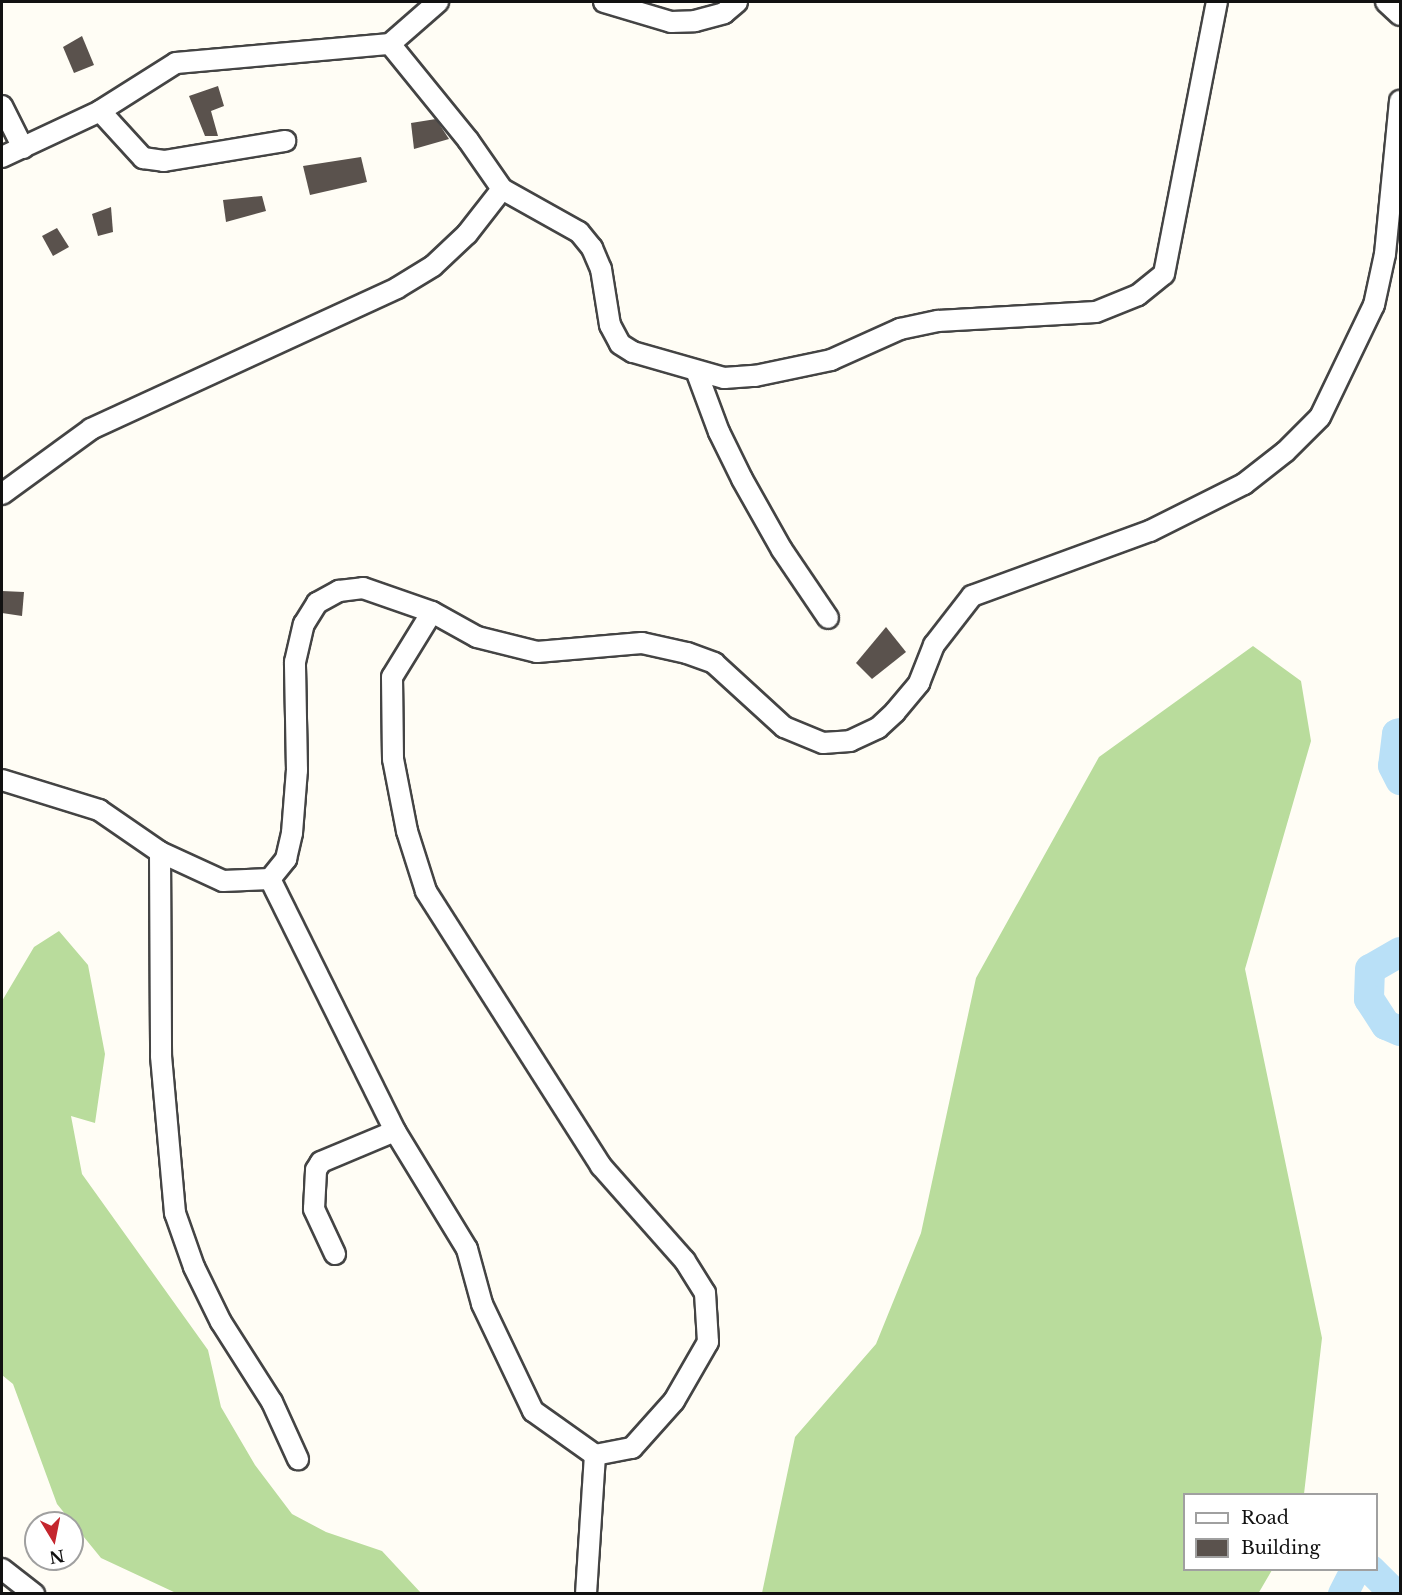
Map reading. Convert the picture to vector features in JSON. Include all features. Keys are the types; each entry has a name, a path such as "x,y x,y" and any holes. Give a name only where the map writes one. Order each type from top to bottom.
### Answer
{"street":[{"path":"2,157 100,111 176,63 390,44 438,2"},
{"path":"604,2 671,22 695,21 724,13 737,2"},
{"path":"390,44 468,140 502,189 579,232 592,248 601,269 610,326 620,344 633,352 697,373 724,378 755,376 831,360 900,329 938,321 1096,312 1138,295 1164,274 1217,2"},
{"path":"1386,2 1401,15"},
{"path":"2,780 99,810 160,852 223,881 270,879 286,859 292,833 297,770 295,662 308,617 316,603 331,595 363,588 432,612 477,637 537,652 642,643 687,653 721,669 784,727 823,742 850,741 878,728 919,682 934,645 972,596 1150,531 1244,484 1286,452 1320,417 1374,304 1385,254 1401,101"},
{"path":"2,106 23,148"},
{"path":"100,111 143,158 164,161 285,141"},
{"path":"2,494 91,429 397,288 424,272 467,234 502,189"},
{"path":"697,373 719,432 741,479 782,550 828,618"},
{"path":"270,879 395,1131 467,1249 482,1304 533,1411 595,1455 632,1448 674,1401 708,1342 705,1293 685,1261 601,1166 426,891 407,831 393,759 392,676 432,612"},
{"path":"160,852 161,1056 175,1213 198,1276 221,1322 272,1402 298,1459"},
{"path":"335,1254 314,1209 315,1170 321,1162 395,1131"},
{"path":"586,1593 595,1455"},
{"path":"2,1569 34,1593"}],"green space":[{"path":"1253,646 1301,681 1311,741 1245,969 1322,1338 1304,1493 1183,1493 1183,1571 1271,1571 1258,1594 762,1593 795,1437 876,1344 921,1233 976,978 1099,757"},
{"path":"59,931 88,965 105,1054 95,1123 71,1116 82,1174 208,1350 221,1407 255,1465 292,1514 326,1532 382,1551 421,1593 176,1593 101,1558 84,1537 84,1511 63,1511 57,1504 13,1384 2,1375 2,1001 34,947"}],"building":[{"path":"82,36 94,65 74,73 63,47"},
{"path":"218,86 224,106 211,111 218,136 205,136 189,96"},
{"path":"436,119 449,139 414,149 411,123"},
{"path":"361,157 367,182 310,195 303,166"},
{"path":"262,196 266,211 226,222 223,200"},
{"path":"111,207 113,232 98,236 92,214"},
{"path":"57,228 69,247 53,256 42,236"},
{"path":"2,591 24,592 22,616 2,613"},
{"path":"886,627 906,652 872,679 856,663"}],"waterway":[{"path":"1400,733 1397,734 1393,766 1400,780"},
{"path":"1400,952 1370,969 1369,999 1386,1025 1400,1031"},
{"path":"1343,1594 1354,1572 1358,1571"},
{"path":"1372,1571 1395,1594"}]}
